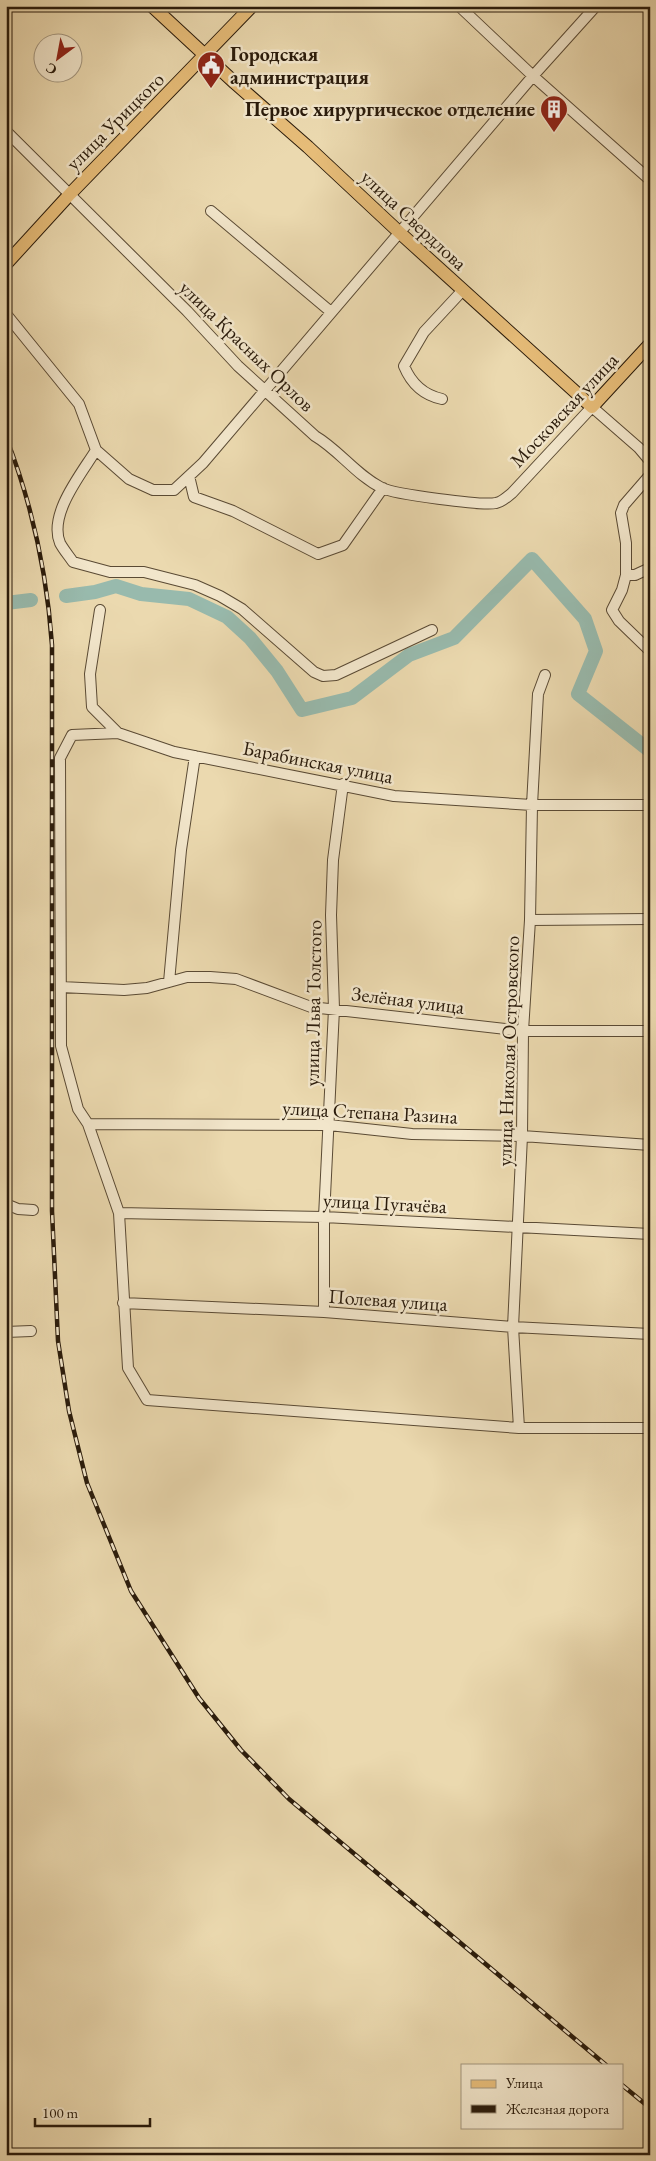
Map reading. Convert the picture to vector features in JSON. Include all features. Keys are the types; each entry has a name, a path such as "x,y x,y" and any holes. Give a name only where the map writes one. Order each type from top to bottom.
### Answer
{"main road":[{"name":"улица Свердлова","path":"152,6 592,407"},
{"name":"улица Урицкого","path":"6,264 70,194 206,56 252,6"},
{"name":"Московская улица","path":"592,407 650,344"}],"street":[{"path":"459,6 532,76 650,180"},
{"path":"6,314 79,404 96,450 129,479 153,490 174,490 203,463 532,76 596,6"},
{"name":"улица Красных Орлов","path":"6,131 187,311 233,361 314,436 328,444 362,474 382,488 401,494 487,504 504,500"},
{"path":"211,211 331,312"},
{"path":"442,399 424,392 414,383 404,366 424,332 463,290"},
{"name":"улица Свердлова","path":"592,407 639,448 650,461"},
{"name":"Московская улица","path":"504,500 592,407"},
{"path":"96,450 64,500 59,521 59,542 73,562 110,572 144,572 195,585 220,596 242,609 314,672 323,676 336,675 432,630"},
{"path":"650,475 624,505 621,513 626,543 626,575 622,590 612,610 619,621 650,651"},
{"path":"189,476 194,497 233,511 318,554 343,545 382,488"},
{"path":"626,575 635,575 650,568"},
{"name":"Барабинская улица","path":"100,610 90,674 92,707 118,734 174,752 343,784 394,796 532,805 650,805"},
{"name":"улица Николая Островского","path":"519,1428 513,1327 522,1136 523,1031 530,920 532,805 538,694 545,676"},
{"path":"118,734 72,735 60,758 61,1046 78,1109 88,1124 118,1212 128,1368 146,1400 519,1428 650,1428"},
{"path":"169,982 181,850 195,756"},
{"name":"улица Льва Толстого","path":"324,1312 324,1217 334,1009 331,915 333,860 343,784"},
{"path":"530,920 650,919"},
{"name":"Зелёная улица","path":"60,988 124,990 147,988 187,977 236,979 311,1007 523,1031 650,1031"},
{"name":"улица Степана Разина","path":"88,1124 328,1125 412,1134 522,1136 650,1145"},
{"path":"6,1204 18,1209 33,1210"},
{"name":"улица Пугачёва","path":"118,1212 324,1217 650,1234"},
{"name":"Полевая улица","path":"123,1304 324,1312 513,1327 650,1334"},
{"path":"6,1332 31,1331"}],"waterway":[{"path":"66,596 95,592 116,586 141,594 189,599 227,617 250,638 277,671 302,710 352,698 409,655 454,638 532,559 585,619 596,651 578,694 650,751"},
{"path":"6,603 31,600"}],"railway":[{"path":"6,437 31,513 42,565 50,618 52,645 52,1211 58,1341 69,1411 87,1483 131,1591 199,1698 241,1750 289,1799 605,2064"},
{"path":"624,2087 650,2108"}],"place":[{"name":"Городская администрация","path":"211,89"},
{"name":"Первое хирургическое отделение","path":"554,133"}]}
